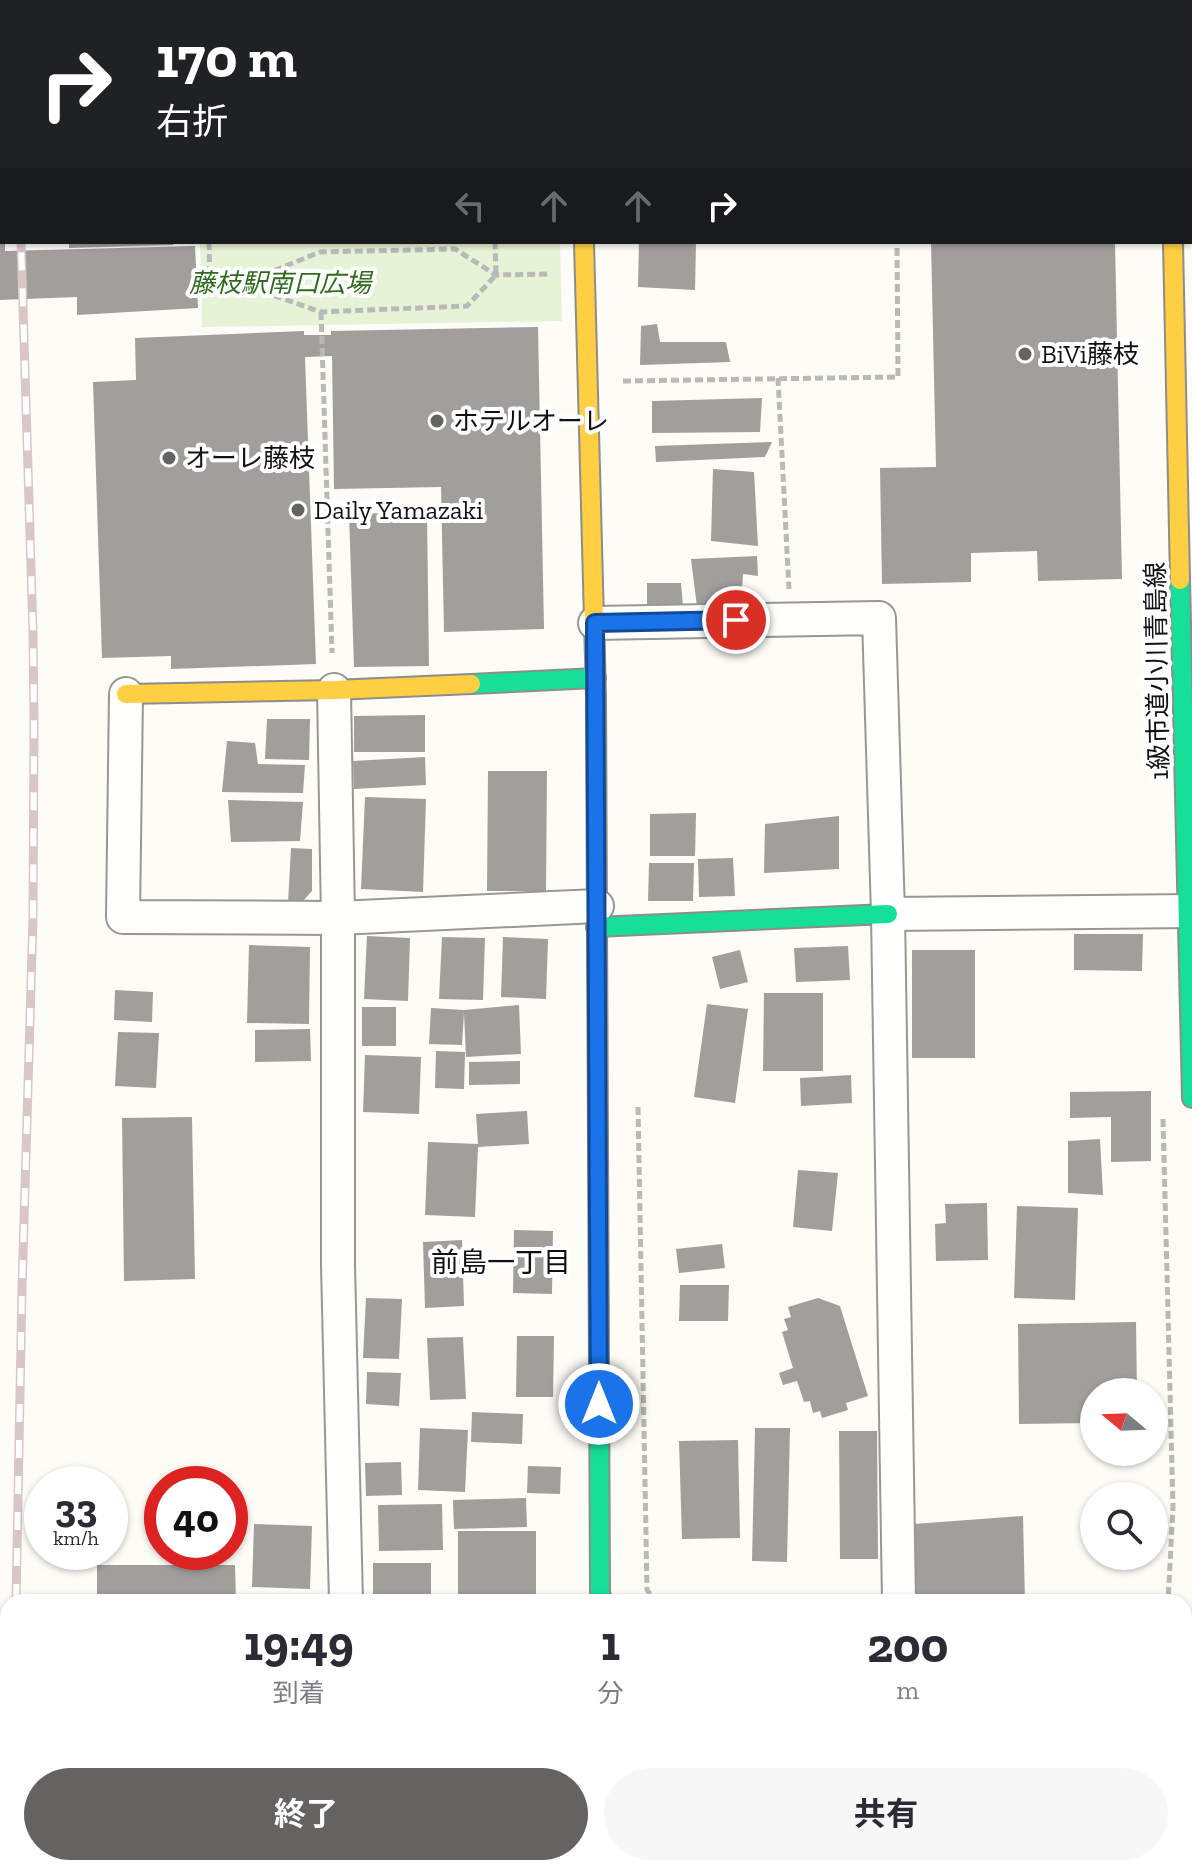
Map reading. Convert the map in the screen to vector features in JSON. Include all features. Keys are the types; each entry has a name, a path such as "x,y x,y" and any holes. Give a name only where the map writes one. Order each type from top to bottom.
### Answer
{"street":[{"path":"584,244 596,678 600,1594"},
{"name":"1級市道小川青島線","path":"1173,244 1192,1098"},
{"path":"595,623 879,618 888,914 899,1594"},
{"path":"596,678 334,690 126,694 123,917 1190,911"},
{"path":"334,690 338,918 338,1265 346,1594"}],"path":[{"path":"209,244 210,284 241,284 321,312 467,306 496,275 495,244"},
{"path":"622,381 898,377 897,244"},
{"path":"241,284 320,252 455,249 496,275 551,274"},
{"path":"321,312 334,690"},
{"path":"778,378 791,619"},
{"path":"638,1099 647,1590 650,1594"},
{"path":"1163,1115 1173,1507 1168,1594"}],"green space":[{"name":"藤枝駅南口広場","path":"200,244 560,244 562,321 202,327"}],"building":[{"path":"0,244 5,244 5,251 195,246 198,308 77,315 77,297 0,300"},
{"path":"69,244 173,244 173,245 69,248"},
{"path":"639,244 696,244 695,290 638,287"},
{"name":"BiVi藤枝","path":"931,244 1115,244 1122,579 1038,581 1037,551 971,553 971,582 882,584 880,468 936,467"},
{"path":"657,324 660,342 726,342 730,362 640,365 641,326"},
{"path":"538,327 544,629 444,632 441,487 334,489 332,356 305,357 316,664 171,669 171,656 102,658 93,382 136,380 135,338"},
{"path":"762,398 760,432 652,433 652,401"},
{"path":"772,442 765,457 656,462 655,446"},
{"path":"713,469 754,472 758,546 711,541"},
{"path":"349,513 427,514 429,666 354,667"},
{"path":"757,556 758,576 743,574 741,606 697,607 691,559"},
{"path":"647,583 681,583 683,606 647,605"},
{"path":"425,715 425,752 354,752 354,716"},
{"path":"267,719 310,719 309,760 265,759"},
{"path":"227,741 255,743 258,764 305,765 303,793 222,792"},
{"path":"425,757 426,785 354,789 353,761"},
{"path":"488,771 547,771 546,891 487,891"},
{"path":"365,797 426,799 423,892 361,889"},
{"path":"228,800 303,802 300,841 231,842"},
{"path":"696,813 695,856 650,856 650,814"},
{"path":"839,816 839,869 764,873 765,824"},
{"path":"291,848 312,849 312,891 303,901 288,903"},
{"path":"733,858 735,896 699,897 698,859"},
{"path":"649,863 694,863 693,901 648,901"},
{"path":"1074,934 1143,934 1142,971 1074,970"},
{"path":"367,936 410,938 408,1001 364,999"},
{"path":"442,937 485,938 483,1000 439,999"},
{"path":"503,937 548,939 546,999 501,997"},
{"path":"249,945 310,947 309,1024 247,1023"},
{"path":"848,946 850,980 796,982 794,948"},
{"path":"740,950 748,982 720,989 712,957"},
{"path":"912,950 975,950 975,1058 912,1058"},
{"path":"115,990 153,992 152,1022 114,1020"},
{"path":"764,993 823,993 823,1071 763,1071"},
{"path":"707,1004 748,1009 735,1103 694,1097"},
{"path":"519,1005 521,1054 466,1057 464,1013 462,1045 429,1044 431,1008 464,1010"},
{"path":"362,1007 396,1007 396,1046 362,1046"},
{"path":"310,1029 311,1061 255,1062 255,1030"},
{"path":"118,1032 159,1033 156,1088 115,1086"},
{"path":"436,1051 465,1052 464,1089 435,1088"},
{"path":"365,1055 421,1057 419,1114 363,1112"},
{"path":"520,1061 520,1084 469,1085 469,1062"},
{"path":"851,1075 852,1103 801,1106 800,1078"},
{"path":"1151,1091 1151,1161 1111,1162 1111,1117 1070,1118 1070,1092"},
{"path":"527,1111 529,1144 478,1147 475,1217 425,1215 428,1142 478,1144 476,1114"},
{"path":"192,1117 195,1279 124,1281 122,1118"},
{"path":"1100,1139 1103,1195 1068,1193 1068,1141"},
{"path":"798,1170 838,1173 832,1231 793,1227"},
{"path":"987,1203 988,1260 936,1261 935,1224 946,1223 945,1204"},
{"path":"1017,1206 1078,1208 1075,1300 1014,1298"},
{"path":"514,1230 553,1231 552,1294 513,1293"},
{"path":"462,1240 464,1306 425,1308 423,1242"},
{"path":"722,1244 725,1268 679,1273 676,1249"},
{"path":"680,1285 729,1285 728,1321 679,1321"},
{"path":"366,1298 402,1299 399,1359 363,1358"},
{"path":"818,1298 840,1306 868,1396 846,1403 848,1410 822,1418 820,1411 813,1413 810,1401 804,1402 797,1381 783,1385 779,1373 793,1368 782,1332 788,1330 784,1319 791,1317 788,1307"},
{"path":"1136,1322 1137,1378 1080,1378 1080,1423 1019,1424 1018,1324"},
{"path":"517,1336 554,1336 553,1397 516,1397"},
{"path":"463,1337 466,1399 430,1400 427,1338"},
{"path":"367,1372 401,1373 399,1406 366,1404"},
{"path":"472,1412 523,1414 522,1444 471,1442"},
{"path":"420,1428 468,1430 465,1492 418,1490"},
{"path":"755,1428 790,1428 787,1562 752,1561"},
{"path":"839,1431 877,1431 878,1559 840,1559"},
{"path":"738,1440 740,1538 682,1539 679,1441"},
{"path":"401,1462 402,1495 366,1496 365,1463"},
{"path":"528,1466 561,1467 560,1494 527,1493"},
{"path":"526,1498 527,1527 454,1529 453,1500"},
{"path":"442,1504 443,1550 379,1551 378,1505"},
{"path":"1023,1516 1025,1594 914,1594 914,1524"},
{"path":"254,1524 312,1526 310,1589 252,1587"},
{"path":"458,1531 536,1531 536,1594 458,1594"},
{"path":"373,1563 431,1563 431,1594 373,1594"},
{"path":"128,1565 144,1565 144,1570 235,1570 236,1594 97,1594 97,1570 128,1570"}],"railway":[{"path":"16,1594 33,917 34,725 21,244"}],"traffic: fast":[{"path":"1180,580 1192,1098"},
{"path":"471,684 596,678"},
{"path":"596,696 600,1594"},
{"path":"596,927 888,914"}],"traffic: slow":[{"path":"584,244 596,696"},
{"path":"1173,244 1180,580"},
{"path":"126,694 471,684"}],"place":[{"name":"BiVi藤枝","path":"1025,354"},
{"name":"ホテルオーレ","path":"437,421"},
{"name":"オーレ藤枝","path":"169,458"},
{"name":"Daily Yamazaki","path":"298,510"}],"district":[{"name":"前島一丁目","path":"501,1262"}],"route":[{"path":"599,1404 595,623 736,620"}]}
